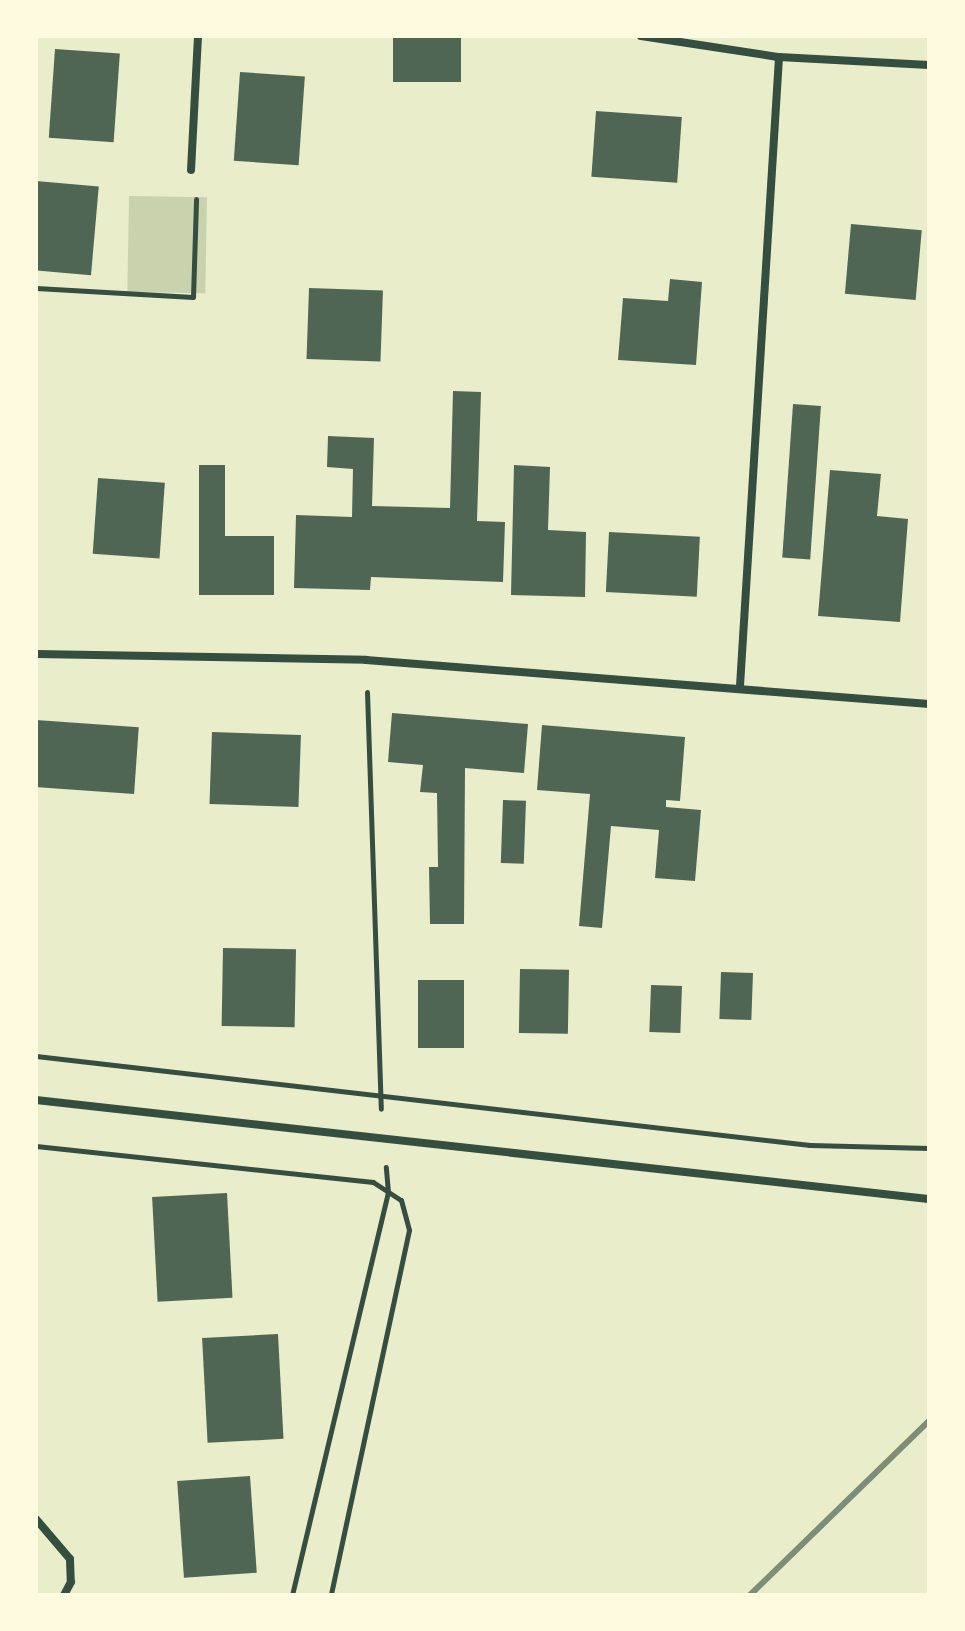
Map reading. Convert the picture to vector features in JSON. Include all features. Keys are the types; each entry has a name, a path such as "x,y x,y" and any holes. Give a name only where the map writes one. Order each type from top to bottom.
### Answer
{"street":[{"path":"191,170 198,36"},
{"path":"641,36 779,57 929,65"},
{"path":"740,686 779,57"},
{"path":"36,654 366,660 740,686 929,704"},
{"path":"36,1100 929,1199"},
{"path":"36,1519 70,1559 71,1582 64,1595"}],"path":[{"path":"36,288 193,297 196,191 191,170"},
{"path":"366,660 380,1096"},
{"path":"36,1056 810,1145 929,1148"},
{"path":"36,1146 373,1182 401,1200 409,1230 331,1595"},
{"path":"292,1595 388,1192"}],"green space":[{"path":"129,196 207,197 205,293 127,292"}],"building":[{"path":"393,36 461,36 461,82 393,82"},
{"path":"55,49 120,54 114,142 49,138"},
{"path":"240,72 305,77 299,165 234,161"},
{"path":"596,111 682,117 677,183 591,177"},
{"path":"36,181 99,186 91,275 36,270"},
{"path":"851,224 922,230 916,300 845,294"},
{"path":"670,279 702,282 696,365 618,360 623,298 668,301"},
{"path":"309,288 383,291 380,362 307,359"},
{"path":"453,391 481,392 477,521 505,522 503,582 371,577 370,590 294,588 296,515 352,517 353,469 327,467 328,436 374,438 372,506 450,508"},
{"path":"793,404 821,406 810,560 782,558"},
{"path":"199,465 225,465 225,536 274,536 274,595 199,595"},
{"path":"514,465 550,467 548,530 586,532 585,597 511,595"},
{"path":"830,470 881,474 877,516 908,519 900,622 818,616"},
{"path":"98,478 165,483 160,558 93,554"},
{"path":"609,532 700,537 697,597 606,592"},
{"path":"392,713 528,724 524,773 465,768 464,924 430,924 429,867 438,867 437,793 420,792 423,765 388,762"},
{"path":"36,720 139,727 134,794 36,787"},
{"path":"542,725 685,737 680,801 666,800 666,807 701,810 695,881 655,878 659,830 611,826 602,928 579,926 590,794 537,790"},
{"path":"212,732 301,735 298,807 209,804"},
{"path":"503,800 526,801 524,864 501,863"},
{"path":"223,948 296,949 295,1027 222,1026"},
{"path":"520,969 569,970 568,1034 519,1033"},
{"path":"721,972 753,973 751,1020 719,1019"},
{"path":"418,980 464,980 464,1048 418,1048"},
{"path":"651,985 682,986 680,1033 649,1032"},
{"path":"227,1193 232,1298 158,1302 152,1197"},
{"path":"278,1334 283,1439 208,1443 202,1338"},
{"path":"250,1476 257,1573 184,1578 177,1481"}],"railway":[{"path":"750,1595 929,1421"}]}
